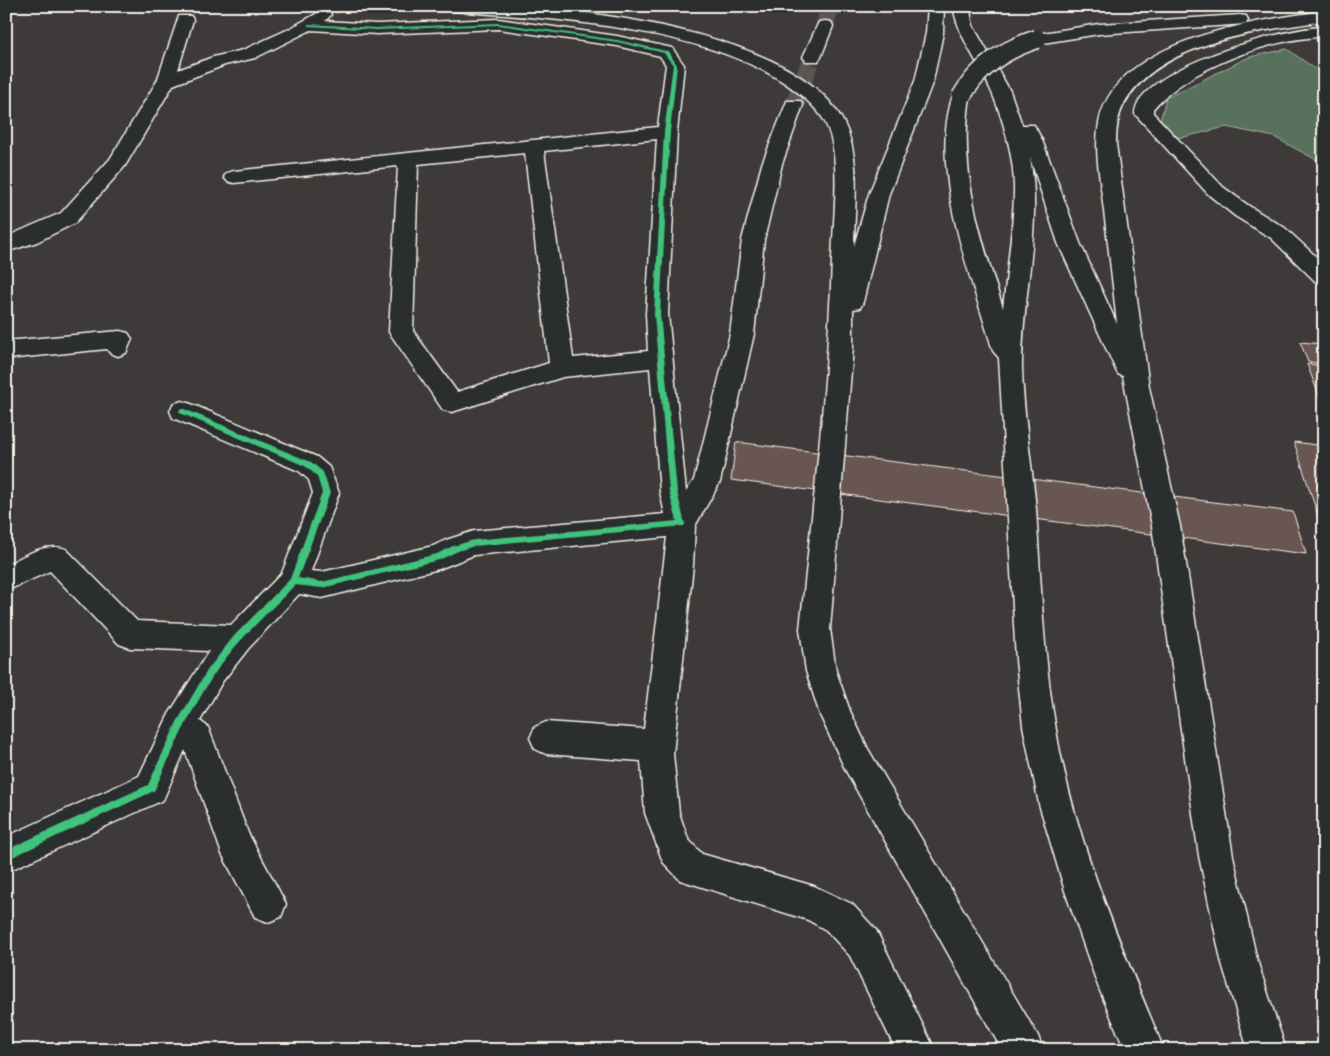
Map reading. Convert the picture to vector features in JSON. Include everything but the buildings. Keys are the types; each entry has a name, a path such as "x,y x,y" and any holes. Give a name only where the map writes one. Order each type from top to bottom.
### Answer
{"main road":[{"path":"453,6 578,18 680,36 759,62 779,71 813,96 826,110 836,126 843,145 845,166 841,347 815,629 821,672 836,715 857,760 1024,1050"},
{"path":"841,347 878,196 925,82 931,60 936,6"},
{"path":"961,6 965,26 999,87 1034,142 1078,263 1137,387"},
{"path":"166,81 219,61 249,54 309,25 330,10"},
{"path":"1010,368 959,184 955,130 961,97 978,71 1012,47 1037,39 1099,28 1324,15"},
{"path":"1267,1050 1239,960 1216,856 1166,526 1137,387 1123,268 1108,168 1108,125 1113,106 1123,90 1138,74 1178,51 1226,35 1324,15"},
{"path":"6,245 29,237 68,218 118,162 166,81 185,20"},
{"path":"309,25 378,29 498,24 617,41 666,52 675,65 667,132 657,314 673,492 681,524 679,565 658,746 662,813 675,850 692,868 814,904 839,917 863,943 916,1050"},
{"path":"812,58 825,26"},
{"path":"1324,32 1297,34 1209,61 1162,89 1148,100 1144,108 1144,114 1216,191 1242,211 1278,233 1324,276"},
{"path":"999,87 1011,117 1024,166 1024,193 1010,368 1022,508 1031,660 1039,726 1056,804 1082,891 1118,986 1145,1050"},
{"path":"681,524 707,482 742,334 753,240 772,164 794,105"},
{"path":"234,177 667,132"},
{"path":"534,145 562,368"},
{"path":"408,159 401,332 452,403 562,368 661,358"},
{"path":"6,350 120,339 118,347"},
{"path":"6,855 151,788 180,725 211,672 236,639 293,581 326,493 320,474 308,464 182,411"},
{"path":"293,581 322,586 439,557 456,548 474,543 681,524"},
{"path":"6,579 50,558 56,558 130,634 236,639"},
{"path":"180,725 197,738 234,842 268,904"},
{"path":"546,738 658,746"}],"green space":[{"path":"1287,49 1324,75 1324,164 1274,137 1226,127 1184,137 1155,140 1166,98 1249,57"}],"tunnel":[{"path":"330,10 333,6"},
{"path":"825,26 830,6"},
{"path":"794,105 812,57"}],"cycle path":[{"path":"293,581 322,585 439,557 456,548 474,543 681,524 673,492 657,314 667,132 675,65 666,52 617,41 498,24 377,29 309,25"},
{"path":"6,855 151,788 180,725 211,672 237,639 293,581 326,493 320,474 308,464 182,411"}]}
